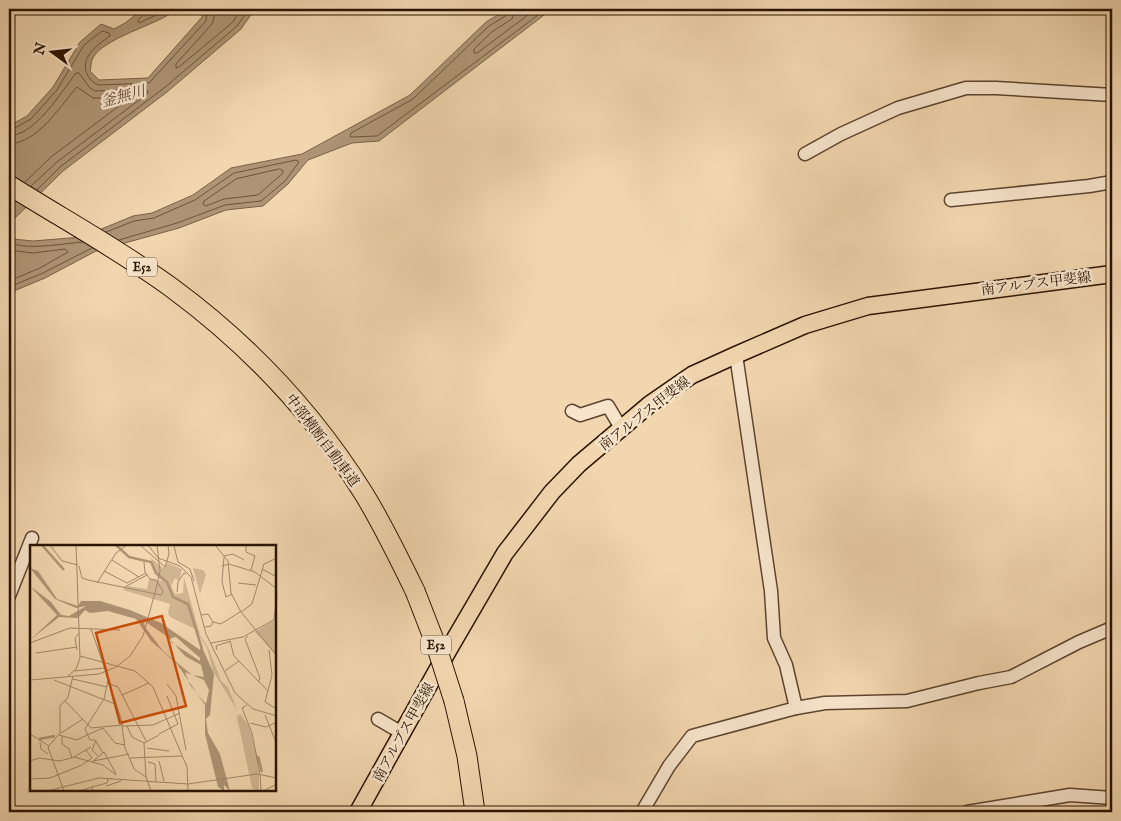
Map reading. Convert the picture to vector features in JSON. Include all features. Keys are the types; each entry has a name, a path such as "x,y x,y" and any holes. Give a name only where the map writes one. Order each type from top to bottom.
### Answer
{"highway":[{"name":"中部横断自動車道","path":"9,185 126,256 172,288 216,324 263,366 304,411 341,459 392,542 415,591 436,645 454,701 467,756 475,812"}],"main road":[{"name":"南アルプス甲斐線","path":"358,812 449,649 505,554 552,492 579,464 650,404 692,375 736,355 804,325 868,306 1112,274"}],"street":[{"path":"805,154 841,134 898,108 966,88 1112,95"},
{"path":"950,200 1112,182"},
{"path":"736,355 771,591 774,638 786,665 796,708"},
{"path":"572,410 580,415 608,406 621,428"},
{"path":"9,596 32,538"},
{"path":"642,812 669,766 692,736 796,708 824,703 907,701 969,685 1011,677 1079,642 1112,628"},
{"path":"378,719 402,733"},
{"path":"967,812 1070,795 1112,798"}],"water":[{"name":"釜無川","path":"143,9 177,9 157,21 118,38 97,52 92,60 90,71 99,80 148,78 202,17 202,9 255,9 241,29 167,92 63,171 9,224 9,126 27,116 53,87 80,42 101,24 114,29"},
{"path":"507,9 552,9 379,141 352,143 308,160 288,184 263,206 226,210 179,228 96,251 45,278 9,293 9,234 11,234 13,239 33,241 82,237 133,216 152,213 193,195 231,168 302,154 410,95 486,22"}]}
